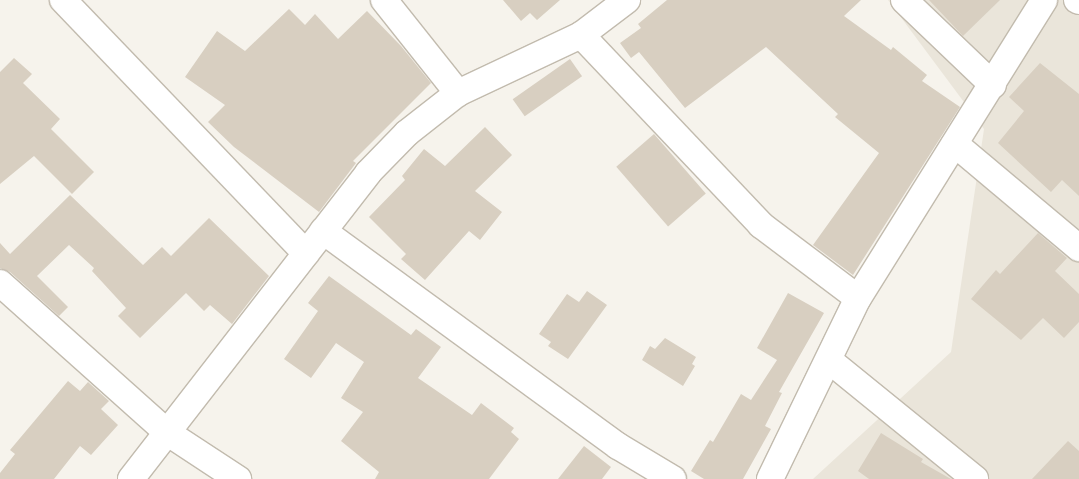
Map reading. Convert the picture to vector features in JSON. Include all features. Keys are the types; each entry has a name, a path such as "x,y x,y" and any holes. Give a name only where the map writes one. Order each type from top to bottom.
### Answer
{"street":[{"path":"63,0 306,253"},
{"path":"384,0 458,93"},
{"path":"131,479 368,173 407,133 458,93 581,35 627,0"},
{"path":"904,0 994,85"},
{"path":"770,479 830,361 858,298 994,85 1044,0"},
{"path":"581,35 761,225 858,298"},
{"path":"956,144 1079,248"},
{"path":"323,231 618,446 673,479"},
{"path":"0,283 168,433 238,479"},
{"path":"830,361 975,479"}],"shaded area":[{"path":"888,0 1079,0 1079,479 813,479 951,352 984,129"}],"building":[{"path":"503,0 560,0 537,20 530,13 521,21"},
{"path":"667,0 861,0 844,16 891,50 893,47 927,75 922,81 960,107 853,275 813,245 879,153 835,117 838,114 766,47 685,108 639,52 631,58 620,43 641,28 638,24"},
{"path":"929,0 1000,0 963,36"},
{"path":"289,9 305,25 315,14 338,39 367,11 401,46 431,83 353,161 356,163 319,212 234,147 208,122 225,105 185,77 217,31 245,51"},
{"path":"14,58 32,74 23,83 60,119 51,129 94,172 72,194 34,156 0,184 0,72"},
{"path":"570,59 582,76 525,116 513,99"},
{"path":"1040,63 1079,94 1079,196 1062,180 1051,192 998,143 1024,111 1009,97"},
{"path":"485,127 512,155 475,191 502,212 480,240 469,231 425,280 401,259 406,254 369,217 405,180 402,176 424,149 445,166"},
{"path":"654,134 706,194 668,226 616,167"},
{"path":"70,195 143,265 162,247 171,256 209,218 269,276 232,324 210,305 204,311 186,293 140,338 118,316 126,308 92,271 94,268 69,245 37,276 68,307 59,316 10,272 0,268 0,243 10,254"},
{"path":"1038,233 1067,258 1055,271 1079,294 1079,322 1064,338 1043,318 1021,340 971,299 996,270 1000,274"},
{"path":"329,276 411,335 416,329 441,347 418,378 472,415 481,403 514,428 511,432 519,439 489,479 375,479 379,472 341,441 363,412 341,398 364,362 336,343 311,378 284,359 318,311 308,303"},
{"path":"587,291 607,305 568,359 548,346 551,342 539,334 567,294 579,302"},
{"path":"788,293 824,313 779,392 782,393 765,426 771,429 743,479 704,479 691,471 710,440 713,442 741,394 751,400 777,360 757,348"},
{"path":"665,338 696,357 692,364 695,366 683,386 642,360 650,346 655,349"},
{"path":"68,381 80,391 88,382 109,401 101,409 118,425 91,455 80,446 54,479 0,479 0,473 15,454 10,450"},
{"path":"881,433 923,459 921,462 951,479 869,479 858,471"},
{"path":"1068,441 1079,451 1079,479 1032,479"},
{"path":"584,446 611,467 602,479 558,479"}]}
